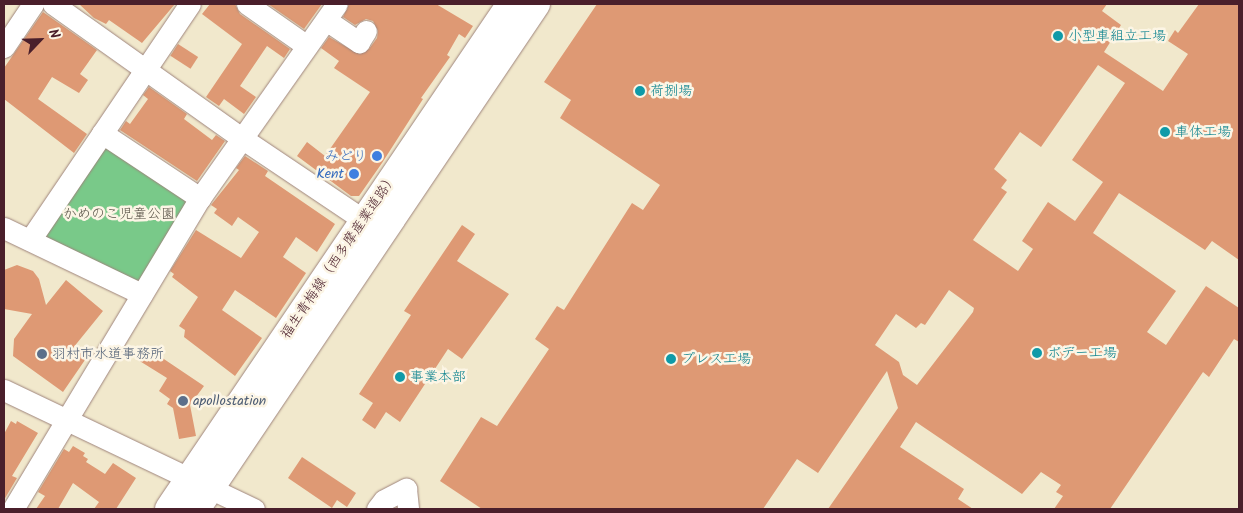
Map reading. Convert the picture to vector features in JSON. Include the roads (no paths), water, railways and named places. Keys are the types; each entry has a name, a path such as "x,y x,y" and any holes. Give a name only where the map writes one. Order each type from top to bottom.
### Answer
{"main road":[{"name":"福生青梅線（西多摩産業道路）","path":"169,509 198,492 372,226 510,4"},
{"name":"福生青梅線（西多摩産業道路）","path":"372,226 536,4"}],"street":[{"path":"4,47 33,4"},
{"path":"53,4 243,139 372,226"},
{"path":"30,240 190,4"},
{"path":"247,4 307,46"},
{"path":"13,509 200,198 331,12 358,42 366,31"},
{"path":"102,133 200,198"},
{"path":"4,228 142,294"},
{"path":"4,390 67,421 198,492 254,509"},
{"path":"377,509 384,500 406,489 408,509"}],"place":[{"name":"小型車組立工場","path":"1058,36"},
{"name":"荷捌場","path":"640,91"},
{"name":"車体工場","path":"1165,132"},
{"name":"みどり","path":"377,156"},
{"name":"Kent","path":"354,174"},
{"name":"ボデー工場","path":"1037,353"},
{"name":"羽村市水道事務所","path":"42,354"},
{"name":"プレス工場","path":"671,359"},
{"name":"事業本部","path":"400,377"},
{"name":"apollostation","path":"183,401"}],"park label":[{"name":"かめのこ児童公園","path":"119,214"}]}
